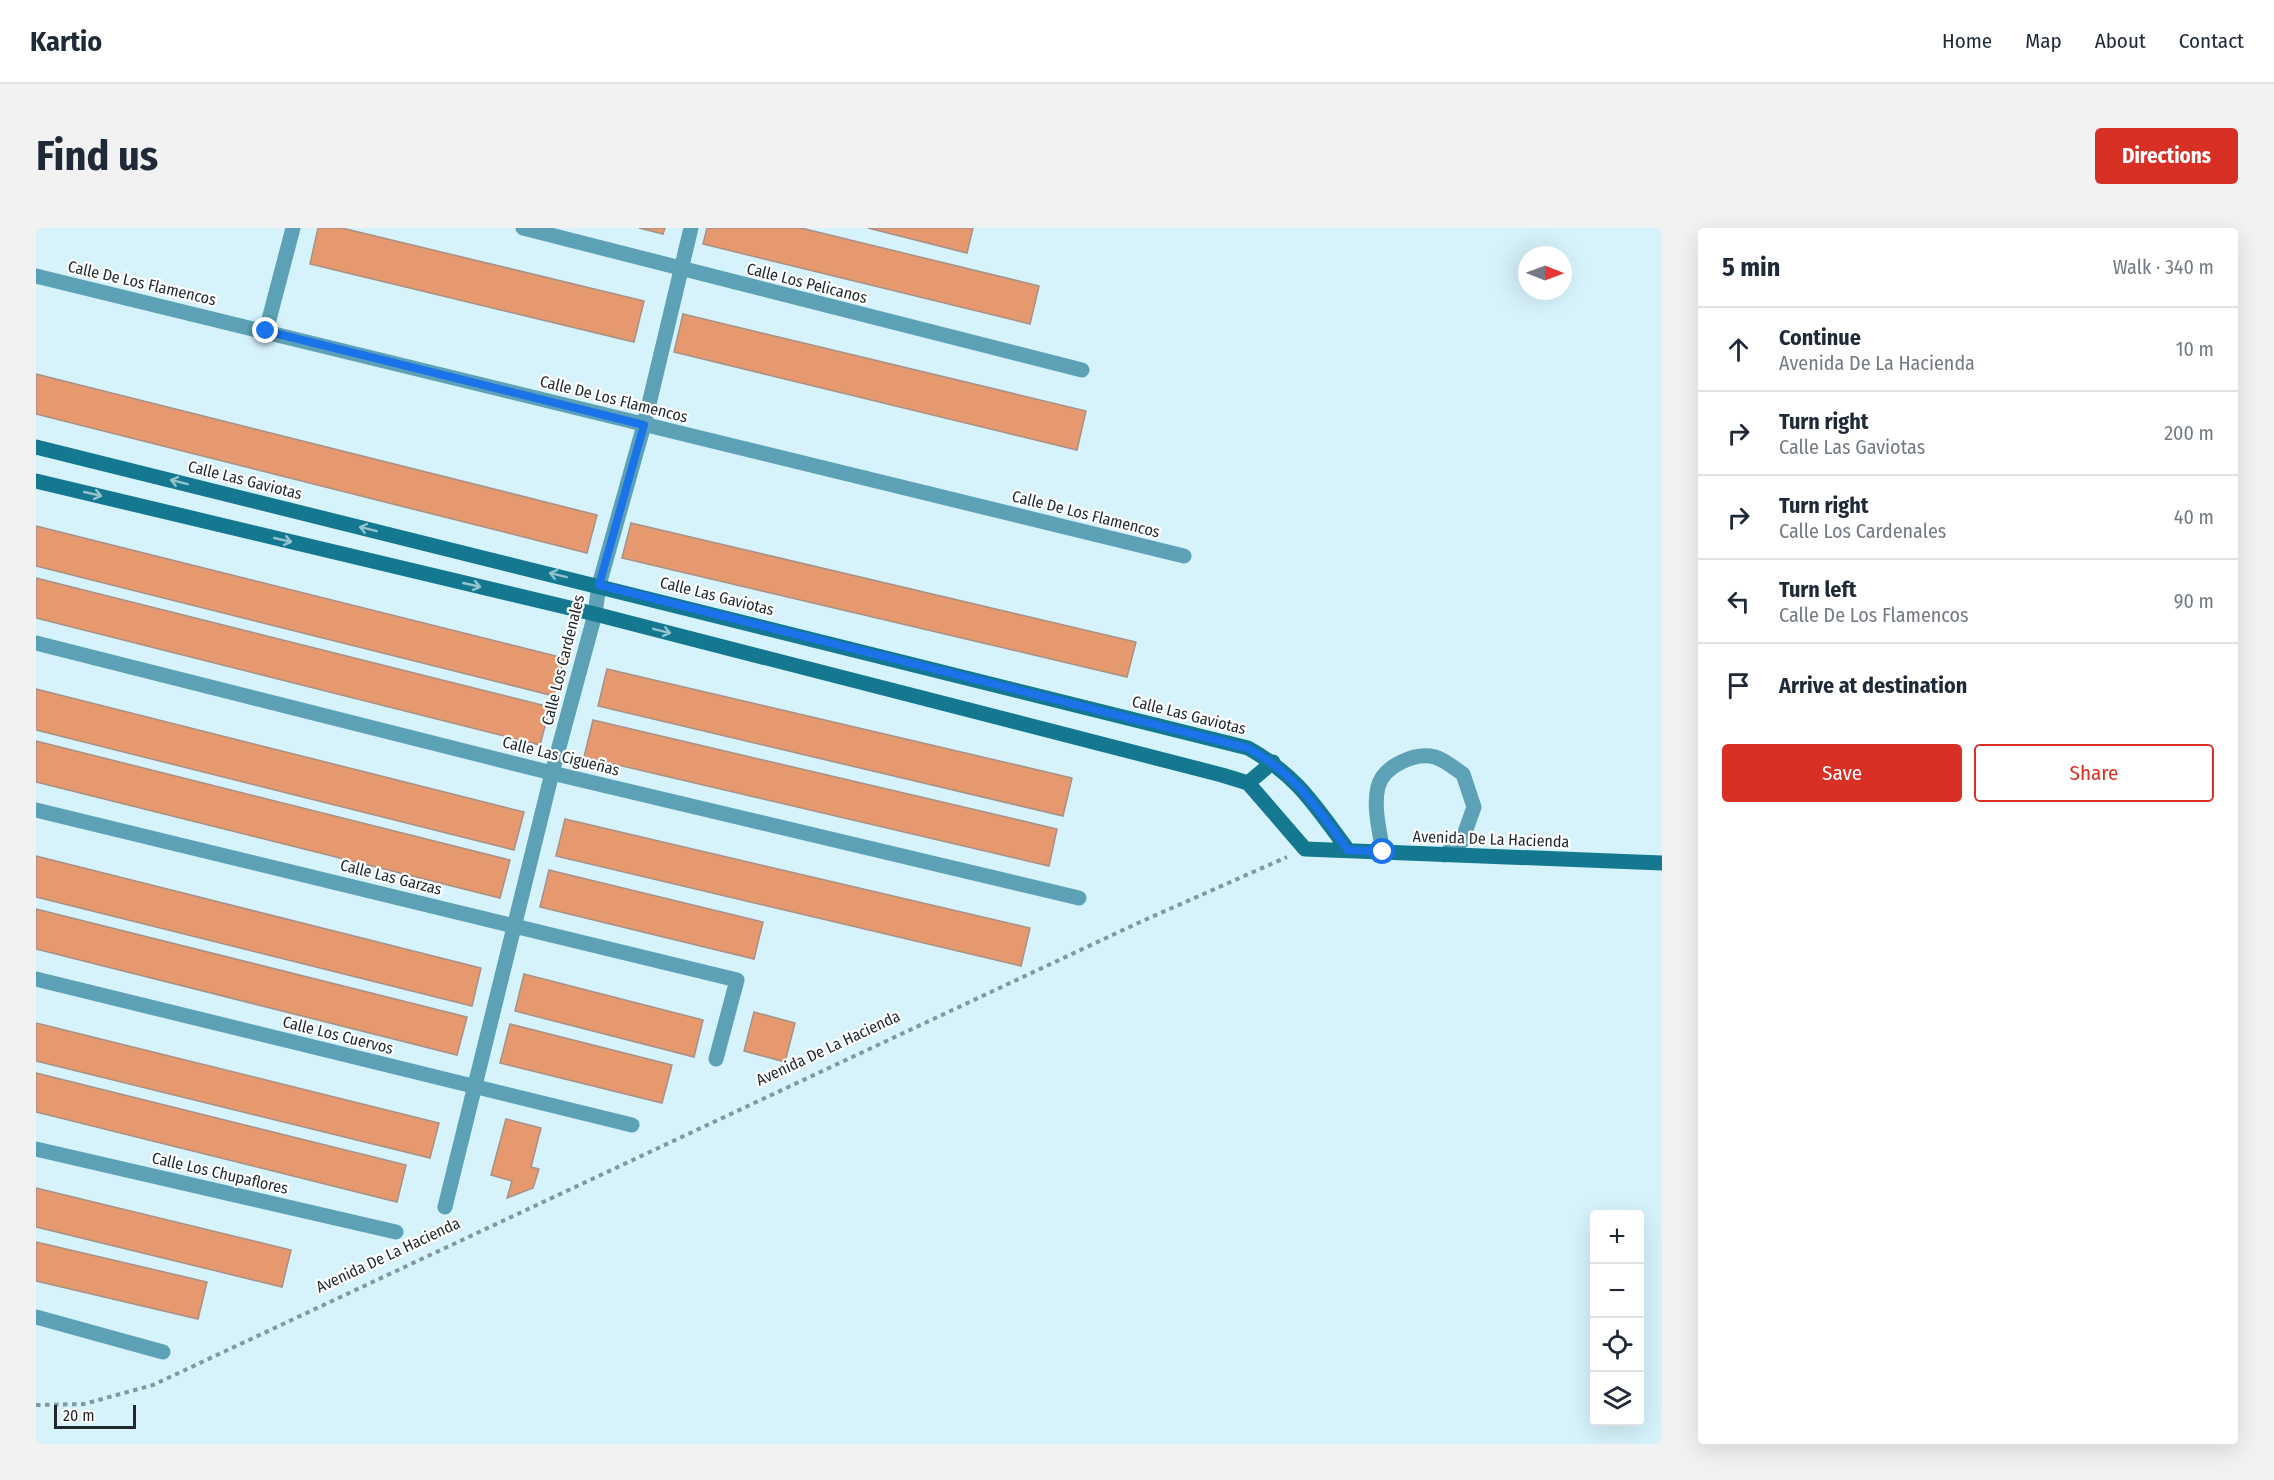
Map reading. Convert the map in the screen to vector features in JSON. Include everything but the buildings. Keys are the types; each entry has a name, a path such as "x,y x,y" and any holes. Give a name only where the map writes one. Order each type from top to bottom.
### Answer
{"street":[{"path":"266,331 293,228"},
{"name":"Calle Los Pelicanos","path":"523,228 680,270 1082,370"},
{"name":"Calle Los Cardenales","path":"445,1207 552,773 596,614 599,585 644,425 691,228"},
{"name":"Calle De Los Flamencos","path":"36,276 1184,556"},
{"name":"Calle Las Gaviotas","path":"36,447 1248,748 1273,762 1297,782 1348,850"},
{"path":"36,481 596,614 1248,783 1305,849"},
{"name":"Calle Las Cigueñas","path":"36,643 552,773 1079,898"},
{"path":"1383,852 1376,805 1378,785 1391,768 1404,761 1432,756 1463,774 1474,807 1462,841 1444,855"},
{"path":"1248,783 1273,762"},
{"name":"Calle Las Garzas","path":"36,810 737,980 716,1059"},
{"name":"Avenida De La Hacienda","path":"1305,849 1662,863"},
{"name":"Calle Los Cuervos","path":"36,979 632,1125"},
{"name":"Calle Los Chupaflores","path":"36,1149 396,1232"},
{"path":"36,1317 163,1352"}],"path":[{"name":"Avenida De La Hacienda","path":"36,1405 84,1404 153,1385 1138,922 1305,849"}],"route":[{"path":"266,331 644,425 599,585 1248,748 1273,762 1297,782 1348,850 1383,852"}]}
